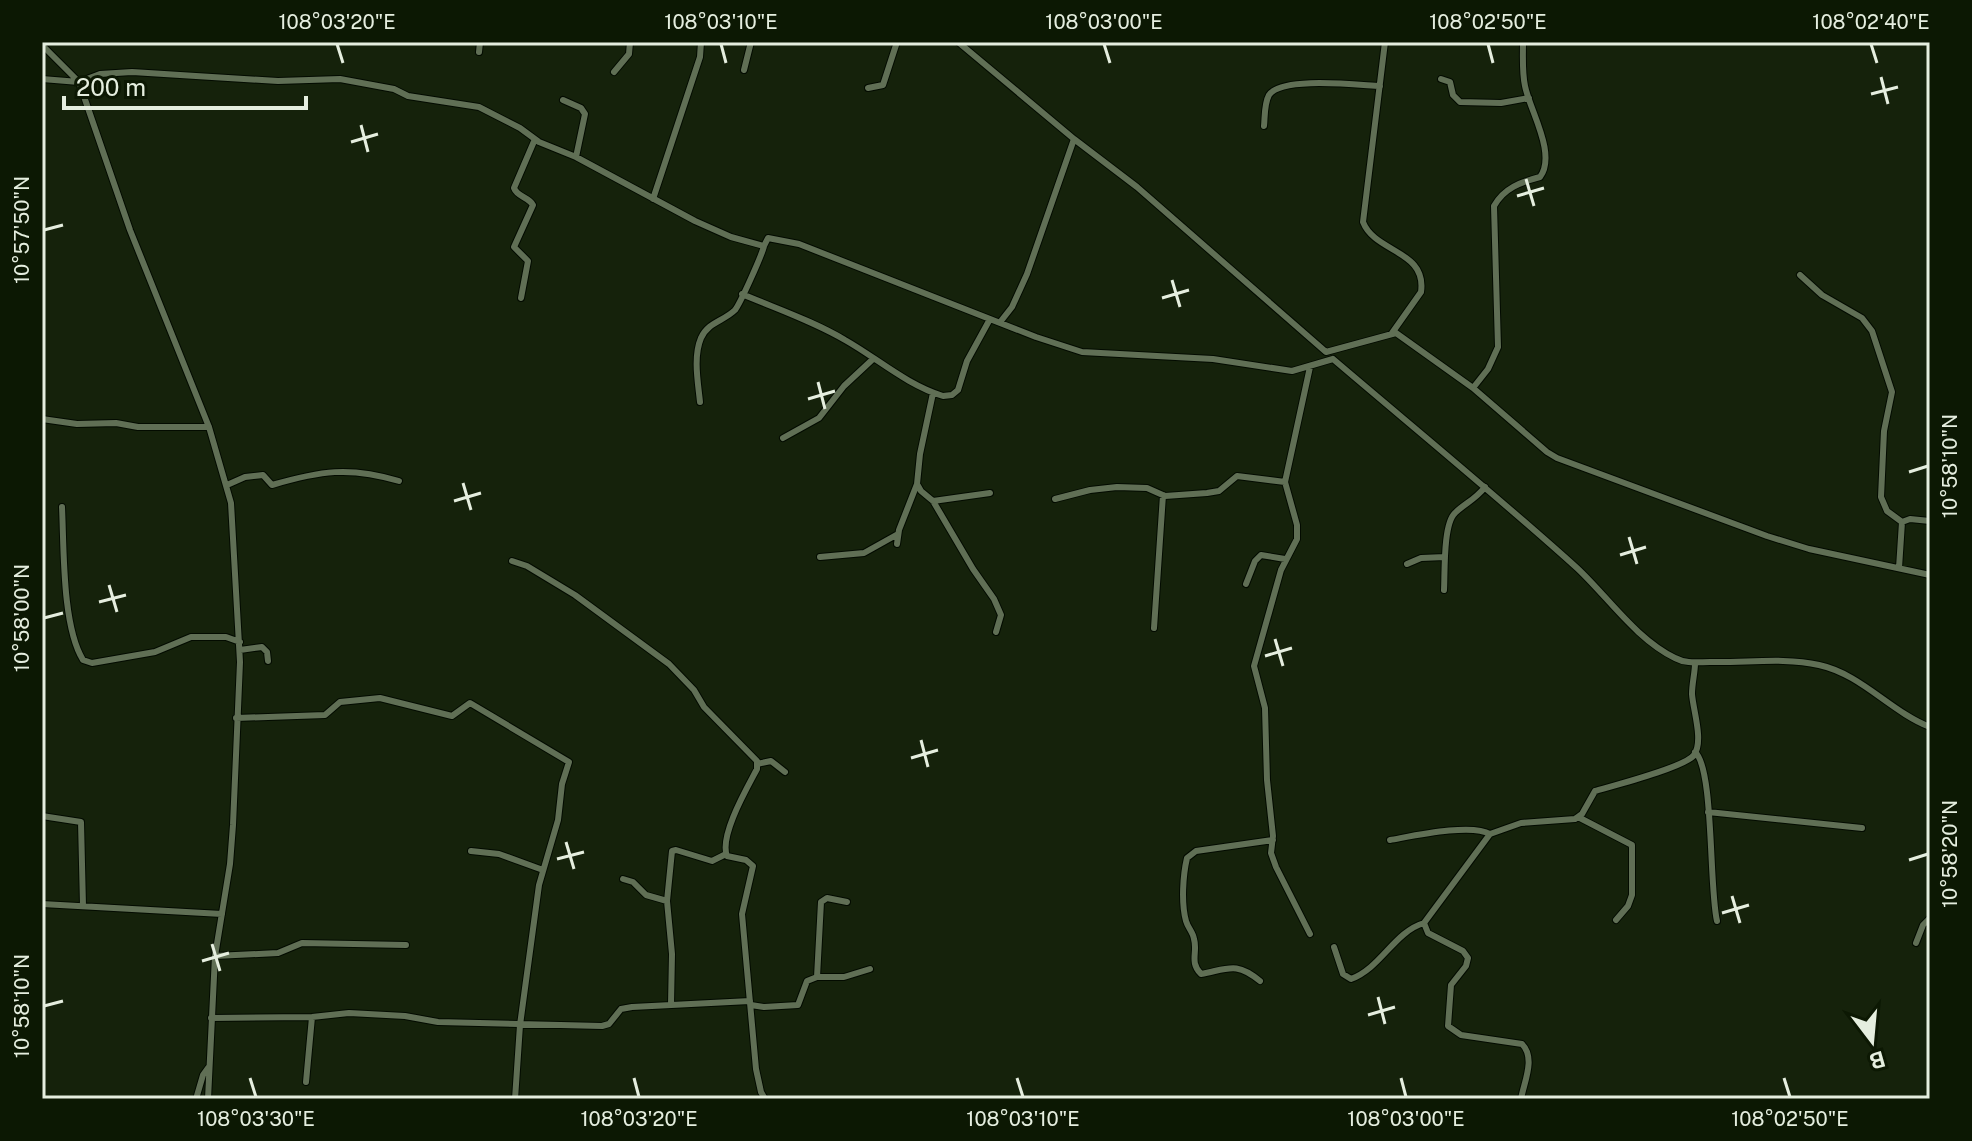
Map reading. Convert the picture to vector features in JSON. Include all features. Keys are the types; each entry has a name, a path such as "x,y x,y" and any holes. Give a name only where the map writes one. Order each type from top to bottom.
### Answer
{"street":[{"path":"479,52 480,42"},
{"path":"614,72 629,54 630,42"},
{"path":"653,199 700,57 701,42"},
{"path":"744,70 751,42"},
{"path":"868,88 883,85 897,42"},
{"path":"958,42 1137,187 1485,487 1577,568 1659,648 1677,659 1695,663 1785,662 1823,666 1858,684 1909,718 1930,727"},
{"path":"1385,42 1363,222 1374,239 1402,253 1415,265 1422,286 1392,333"},
{"path":"1473,388 1488,369 1498,347 1494,206 1504,193 1540,177 1544,169 1543,145 1525,84 1523,42"},
{"path":"42,45 79,82 130,230 209,427 231,503 240,650 232,838 215,956 208,1099"},
{"path":"42,79 79,82 100,74 132,72 234,79 358,81 413,97 479,107 535,139 576,157 719,232 764,246"},
{"path":"1441,79 1450,82 1454,98 1460,102 1501,103 1529,98"},
{"path":"1264,126 1269,96 1278,88 1312,83 1380,86"},
{"path":"563,100 581,108 585,114 576,157"},
{"path":"521,298 528,264 525,255 515,249 515,243 533,205 530,200 517,194 514,188 535,139"},
{"path":"1001,321 1012,307 1027,274 1074,139"},
{"path":"700,402 697,358 700,341 709,326 737,308 768,238 799,244 1082,352 1213,359 1280,370 1310,367 1333,359"},
{"path":"1800,275 1822,295 1862,318 1872,331 1877,352 1891,381 1892,392 1884,431 1881,497 1885,509 1902,522"},
{"path":"742,294 817,325 933,393 947,397 957,392 967,361 990,319"},
{"path":"1326,352 1392,333 1409,340 1473,388 1547,452 1571,464 1767,536 1817,551 1930,575"},
{"path":"783,438 819,418 844,386 873,359"},
{"path":"1310,367 1285,482 1298,532 1294,547 1285,559 1254,666 1265,708 1273,840 1271,853 1310,934"},
{"path":"897,544 917,484 933,393"},
{"path":"42,419 138,427 209,427"},
{"path":"227,485 245,477 263,475 272,485 326,471 375,474 399,481"},
{"path":"1055,499 1117,487 1147,488 1163,495 1219,491 1237,476 1285,482"},
{"path":"917,484 933,501 997,605 1001,615 996,632"},
{"path":"1444,590 1445,557 1453,515 1471,503 1485,487"},
{"path":"933,501 990,493"},
{"path":"1154,628 1163,495"},
{"path":"62,507 67,596 75,641 83,660 92,663 155,652 191,637 226,637 240,642"},
{"path":"1902,522 1910,519 1930,521"},
{"path":"1899,568 1902,522"},
{"path":"820,557 864,553 898,534"},
{"path":"1246,584 1255,561 1261,555 1285,559"},
{"path":"1407,564 1421,558 1445,557"},
{"path":"512,561 527,566 575,595 669,664 694,690 701,704 752,753 757,764 730,827 726,854"},
{"path":"240,650 266,649 268,661"},
{"path":"1695,663 1692,691 1697,727 1695,752 1703,765 1712,894 1717,921"},
{"path":"236,718 325,715 340,702 380,698 452,716 460,713 466,704 472,704 570,764 562,784 561,808 539,885 520,1025 515,1099"},
{"path":"1334,947 1343,974 1351,979 1363,974 1407,933 1424,923 1490,834 1521,823 1571,820 1578,817 1595,791 1675,766 1688,760 1695,752"},
{"path":"757,764 771,761 785,772"},
{"path":"1708,812 1862,828"},
{"path":"42,816 81,822 83,906"},
{"path":"1578,817 1632,845 1631,901 1616,920"},
{"path":"1390,840 1468,830 1487,831 1490,834"},
{"path":"1260,981 1239,968 1199,973 1193,958 1195,941 1185,920 1185,870 1187,858 1193,852 1273,840"},
{"path":"471,851 499,854 543,870"},
{"path":"671,1004 672,954 667,901 672,851 712,861 726,854 746,860 753,866 742,914 756,1069 765,1099"},
{"path":"623,879 633,882 646,895 667,901"},
{"path":"817,977 821,902 827,898 847,902"},
{"path":"42,904 222,914"},
{"path":"1916,943 1923,925 1930,918"},
{"path":"1424,923 1428,933 1463,951 1468,958 1466,966 1451,985 1447,1021 1450,1029 1461,1035 1522,1044 1527,1050 1530,1058 1521,1099"},
{"path":"215,956 278,953 302,943 406,945"},
{"path":"211,1018 312,1017 349,1013 405,1016 438,1022 606,1026 621,1009 671,1004 795,1006 800,1003 807,981 817,977 844,977 870,969"},
{"path":"306,1082 312,1017"},
{"path":"196,1099 208,1068"}]}
